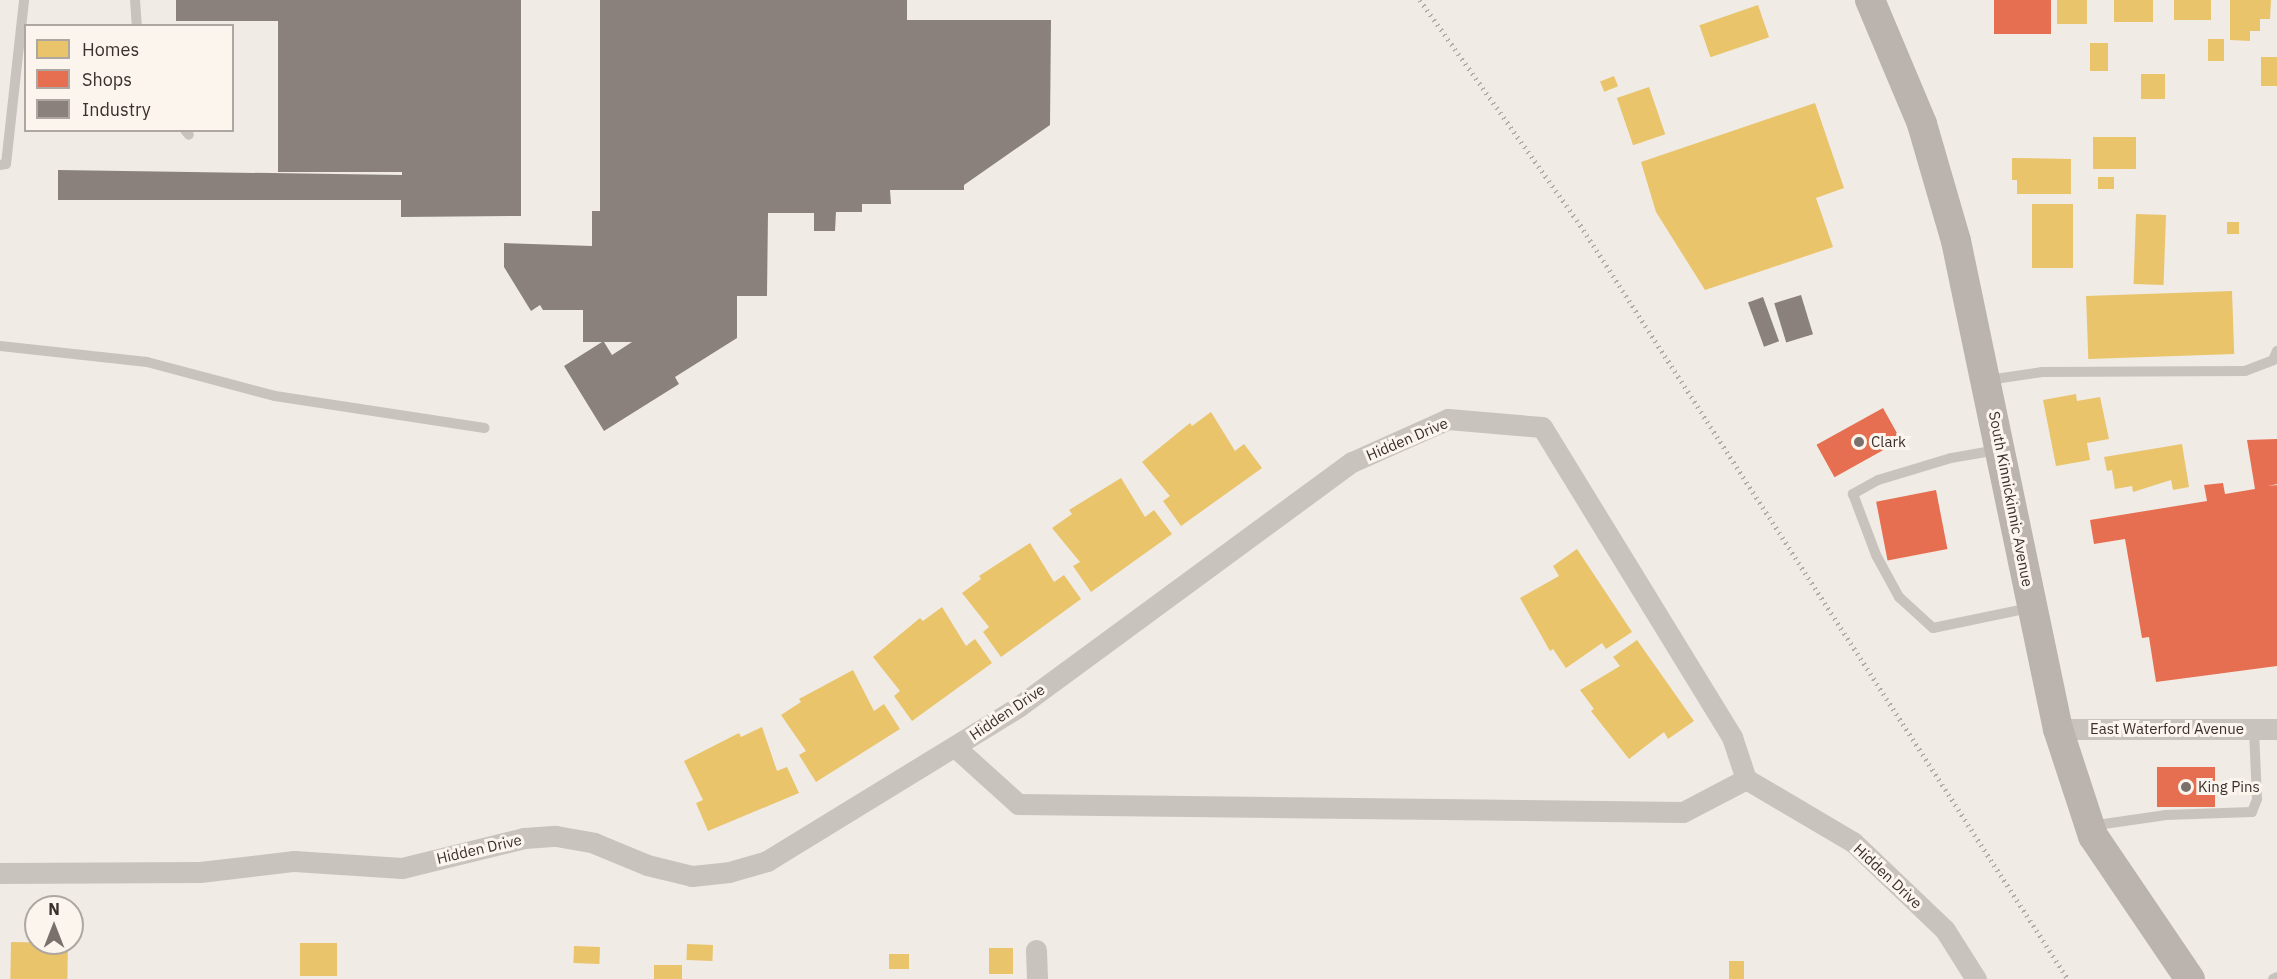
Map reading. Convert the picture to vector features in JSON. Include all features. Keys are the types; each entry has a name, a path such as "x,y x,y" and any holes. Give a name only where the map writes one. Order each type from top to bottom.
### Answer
{"street":[{"name":"South Kinnickinnic Avenue","path":"1870,0 1922,124 1956,241 1988,381 2058,729 2090,826 2190,979"},
{"name":"Hidden Drive","path":"0,873 201,872 294,861 402,868 524,838 556,836 594,843 647,865 692,876 729,872 767,861 1018,706 1352,462 1448,419 1542,427 1732,737 1746,779 1853,842 1945,930 1976,979"},
{"name":"East Waterford Avenue","path":"2058,729 2277,729"},
{"name":"Hidden Drive","path":"955,747 1018,804 1683,812 1746,779"},
{"path":"1036,950 1037,979"}],"lane":[{"path":"0,165 6,164 24,0"},
{"path":"135,0 137,24"},
{"path":"0,346 147,362 274,396 485,428"},
{"path":"1988,381 2042,372 2245,371 2273,360 2277,351"},
{"path":"2001,449 1951,458 1878,480 1853,495 1876,555 1899,597 1933,628 2033,608"},
{"path":"2090,826 2166,815 2252,812 2257,799 2254,729"}],"building: Homes":[{"path":"2057,0 2087,0 2087,24 2057,24"},
{"path":"2114,0 2153,0 2153,22 2114,22"},
{"path":"2174,0 2211,0 2211,20 2174,20"},
{"path":"2230,0 2271,0 2270,19 2260,19 2260,31 2250,31 2250,41 2230,40"},
{"path":"1758,5 1769,37 1710,57 1699,25"},
{"path":"2208,39 2224,39 2224,61 2208,61"},
{"path":"2090,43 2108,43 2108,71 2090,71"},
{"path":"2261,57 2277,57 2277,86 2261,86"},
{"path":"2141,74 2165,74 2165,99 2141,99"},
{"path":"1614,76 1618,86 1604,92 1600,82"},
{"path":"1649,87 1665,134 1633,145 1617,98"},
{"path":"1815,103 1844,188 1816,198 1833,247 1705,290 1656,212 1641,162"},
{"path":"2093,137 2136,137 2136,169 2093,169"},
{"path":"2012,158 2071,159 2071,194 2017,194 2017,180 2012,180"},
{"path":"2098,177 2114,177 2114,189 2098,189"},
{"path":"2032,204 2073,204 2073,268 2032,268"},
{"path":"2136,214 2166,215 2164,285 2134,284"},
{"path":"2227,222 2239,222 2239,234 2227,234"},
{"path":"2232,291 2234,354 2088,359 2086,296"},
{"path":"2076,394 2077,401 2100,397 2109,439 2087,443 2090,460 2056,466 2043,400"},
{"path":"1211,412 1235,451 1244,444 1262,468 1181,526 1163,501 1170,496 1142,462 1190,423 1192,426"},
{"path":"2182,444 2189,487 2173,490 2171,480 2133,492 2132,486 2115,489 2112,470 2107,471 2104,457"},
{"path":"1121,478 1145,517 1154,510 1172,534 1091,592 1073,566 1080,562 1052,528 1072,514 1069,510"},
{"path":"1030,543 1054,582 1064,575 1081,599 1001,657 983,632 989,627 962,593 981,579 979,576"},
{"path":"1577,549 1632,632 1606,649 1602,643 1566,668 1553,649 1550,651 1520,598 1559,576 1553,566"},
{"path":"942,607 966,646 975,639 992,663 912,721 894,696 900,691 873,657 920,618 923,621"},
{"path":"1637,640 1694,721 1668,739 1664,732 1629,759 1591,711 1594,709 1580,690 1620,666 1613,657"},
{"path":"853,670 874,711 884,704 900,729 816,782 799,755 806,751 781,715 801,702 799,699"},
{"path":"762,727 777,771 787,767 799,793 708,831 696,803 703,800 684,761 739,733 741,737"},
{"path":"11,942 24,942 24,955 68,955 67,979 10,979"},
{"path":"300,943 337,943 337,976 300,976"},
{"path":"687,944 713,945 712,961 686,960"},
{"path":"574,946 600,947 599,964 573,963"},
{"path":"989,948 1013,948 1013,974 989,974"},
{"path":"889,954 909,954 909,969 889,969"},
{"path":"1729,961 1744,961 1744,979 1729,979"},
{"path":"654,965 682,965 682,979 654,979"}],"building: Shops":[{"path":"1994,0 2051,0 2051,34 1994,34"},
{"name":"Clark","path":"1883,408 1901,440 1834,477 1817,445"},
{"path":"2277,439 2277,484 2268,486 2277,485 2277,666 2156,682 2149,637 2142,638 2125,539 2094,544 2090,520 2207,501 2204,485 2223,483 2225,494 2255,489 2247,440"},
{"path":"1936,490 1947,549 1888,561 1876,502"},
{"name":"King Pins","path":"2157,767 2215,767 2215,807 2157,807"}],"building: Industry":[{"path":"176,0 521,0 521,216 401,217 401,200 58,200 58,170 402,175 402,172 278,172 278,21 176,21"},
{"path":"600,0 907,0 907,20 1051,20 1050,125 964,185 964,190 890,190 891,204 862,204 862,212 836,212 835,231 814,231 814,213 768,213 767,296 737,296 737,338 675,377 679,384 604,431 564,366 602,342 583,342 583,310 543,310 540,305 531,311 504,267 504,243 592,246 592,211 600,211","holes":["604,342 632,342 612,355"]},
{"path":"1801,295 1813,334 1786,342 1774,303"},
{"path":"1763,297 1779,341 1764,347 1748,302"}],"railway":[{"path":"1420,0 1577,220 2068,979"}],"place":[{"name":"Clark","path":"1859,442"},
{"name":"King Pins","path":"2186,787"}]}
